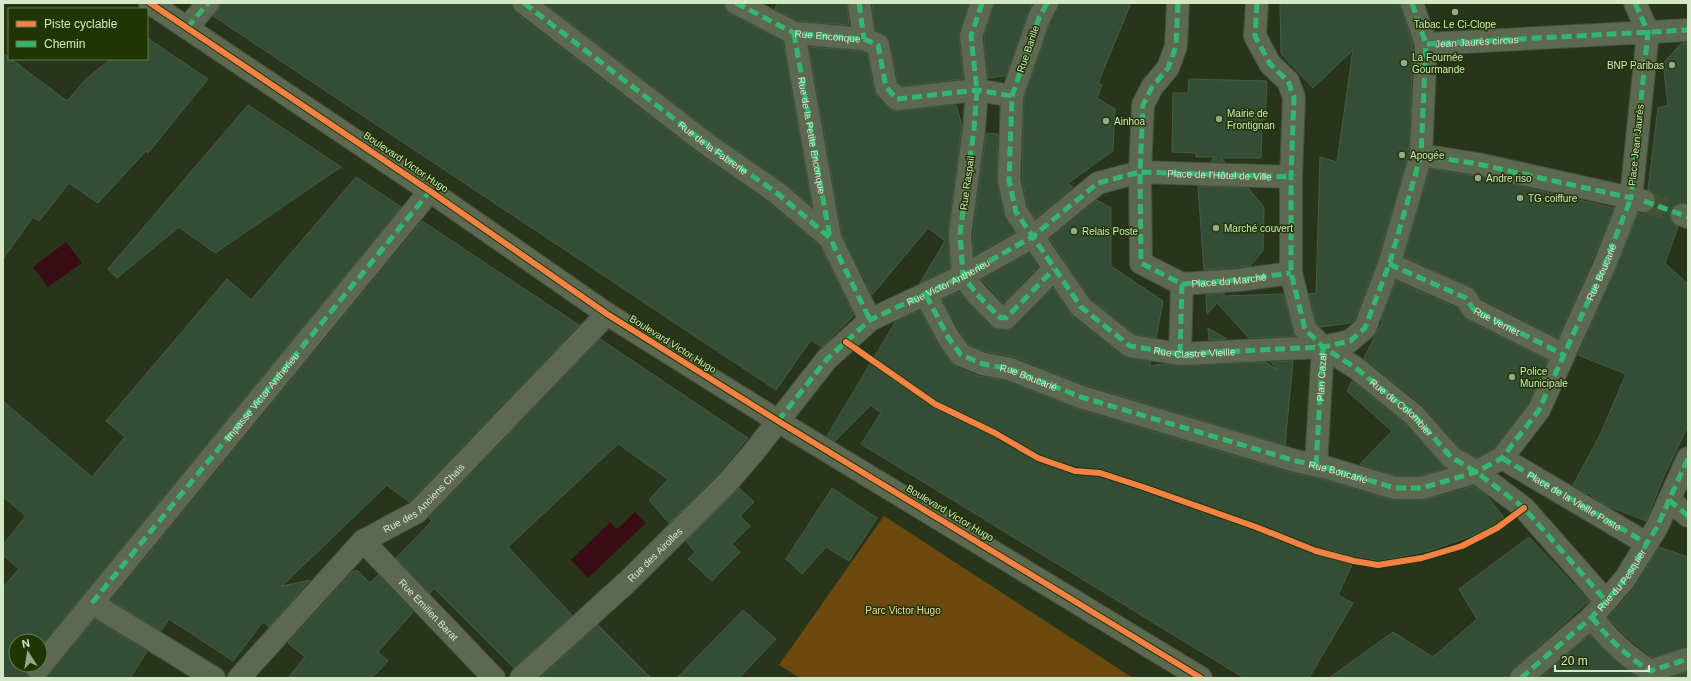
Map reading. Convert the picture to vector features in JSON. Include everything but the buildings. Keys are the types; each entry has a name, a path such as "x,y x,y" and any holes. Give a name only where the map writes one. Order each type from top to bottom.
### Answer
{"street":[{"name":"Boulevard Victor Hugo","path":"150,3 430,191 607,314 778,421 1201,678"},
{"path":"187,28 208,3"},
{"name":"Rue de la Fabrerie","path":"524,3 708,145 777,193 830,238 870,320"},
{"name":"Rue Enconque","path":"736,3 794,33 871,42"},
{"path":"859,3 886,87 897,99 976,90 1012,96"},
{"name":"Rue Raspail","path":"964,276 960,234 974,129 976,90 970,36 982,3"},
{"name":"Rue Barille","path":"1012,96 1039,18 1047,3"},
{"path":"1140,172 1143,105 1152,87 1168,68 1176,46 1178,3"},
{"path":"1257,3 1255,36 1270,64 1288,81 1294,98 1291,177 1292,273"},
{"path":"1412,3 1426,44"},
{"path":"1635,3 1648,32"},
{"name":"Jean Jaurès circus","path":"1421,155 1426,44 1688,30"},
{"name":"Place Jean Jaurès","path":"1421,155 1478,164 1638,199 1648,32"},
{"name":"Rue de la Petite Enconque","path":"794,33 830,238"},
{"name":"Rue Clastre Vieille","path":"1012,96 1009,180 1016,212 1032,237 1081,307 1130,346 1180,354 1323,348 1350,341 1365,328 1389,264 1421,155"},
{"name":"Place de l'Hôtel de Ville","path":"1140,172 1291,177"},
{"name":"Rue Victor Antherieu","path":"778,421 827,359 870,320 964,276 1032,237 1098,183 1140,172"},
{"name":"Place du Marché","path":"1140,172 1141,263 1182,284 1239,280 1292,273"},
{"name":"Impasse Victor Antherieu","path":"48,657 430,191"},
{"name":"Rue Boucarié","path":"926,295 948,337 961,355 983,364 1010,369 1081,397 1296,461 1316,465 1395,488 1422,488 1476,472 1502,458 1539,410 1605,264 1638,199"},
{"name":"Rue Vernet","path":"1389,264 1466,298 1473,309 1564,355"},
{"path":"964,276 976,294 999,317 1006,318 1054,269"},
{"name":"Plan Cazal","path":"1292,273 1305,329 1323,348 1316,465"},
{"path":"1180,354 1182,284"},
{"name":"Rue des Anciens Chais","path":"239,678 363,541 417,512 607,314"},
{"name":"Rue du Colombier","path":"1323,348 1356,368 1414,415 1451,457 1476,472"},
{"name":"Rue des Airolles","path":"521,678 626,583 727,483 778,421"},
{"name":"Place de la Vieille Poste","path":"1502,458 1646,543"},
{"name":"Rue du Pesquier","path":"1521,678 1592,617 1625,579 1657,527 1688,458"},
{"path":"1476,472 1524,508 1606,601"},
{"path":"1669,500 1688,516"},
{"name":"Rue Emilien Barat","path":"363,541 494,678"},
{"path":"92,603 214,678"},
{"path":"1592,617 1602,631 1637,663 1650,671 1688,659"}],"green space":[{"name":"Parc Victor Hugo","path":"884,516 1133,678 800,678 779,665"}],"shaded area":[{"path":"66,242 82,263 48,287 33,267"},
{"path":"635,512 646,523 588,578 571,560 610,522 617,529"}],"tunnel":[{"path":"1644,201 1682,215"}],"marked path":[{"path":"187,28 208,3"},
{"path":"524,3 708,145 777,193 830,238 870,320"},
{"path":"736,3 794,33 864,39 878,45 886,87 897,99 977,90 1012,96"},
{"path":"859,3 864,39"},
{"path":"982,3 971,36 977,90 974,129 960,234 963,276 976,293 999,317 1006,318 1054,269"},
{"path":"1047,3 1039,18 1012,96 1009,180 1016,212 1081,307 1130,346 1180,354 1323,347 1350,341 1365,328 1390,262 1421,155"},
{"path":"1178,3 1176,46 1168,68 1152,87 1143,105 1140,172 1291,177"},
{"path":"1257,3 1255,36 1270,64 1288,81 1294,97 1291,177 1291,273 1305,329 1323,347 1356,368 1414,415 1451,457 1476,472 1524,508 1606,601"},
{"path":"1412,3 1426,44"},
{"path":"1635,3 1648,32 1631,198 1478,164 1421,155 1426,44 1688,30"},
{"path":"794,33 830,238"},
{"path":"778,421 827,359 870,320 963,276 1032,237 1098,183 1140,172 1141,263 1182,284 1239,280 1291,273"},
{"path":"92,603 430,191"},
{"path":"926,295 948,337 961,355 983,364 1010,369 1081,397 1296,461 1328,468 1395,488 1422,488 1476,472 1502,458 1539,410 1605,264 1631,198"},
{"path":"1644,201 1688,217"},
{"path":"1389,264 1466,298 1473,309 1564,355"},
{"path":"1180,354 1182,284"},
{"path":"1316,465 1323,347"},
{"path":"1502,458 1646,543"},
{"path":"1521,678 1592,617 1625,579 1657,527 1688,458"},
{"path":"1669,500 1688,516"},
{"path":"1592,617 1618,647 1650,671 1688,659"}],"cycle path":[{"path":"150,3 430,191 607,314 778,421 1201,678"},
{"path":"846,342 935,404 995,433 1038,458 1075,471 1100,473 1143,487 1256,527 1316,551 1354,561 1378,565 1422,558 1462,546 1497,528 1524,508"}],"place":[{"name":"Tabac Le Ci-Clope","path":"1455,12"},
{"name":"La Fournée Gourmande","path":"1404,63"},
{"name":"BNP Paribas","path":"1672,65"},
{"name":"Mairie de Frontignan","path":"1219,119"},
{"name":"Ainhoa","path":"1106,121"},
{"name":"Apogée","path":"1402,155"},
{"name":"Andre riso","path":"1478,178"},
{"name":"TG coiffure","path":"1520,198"},
{"name":"Marché couvert","path":"1216,228"},
{"name":"Relais Poste","path":"1074,231"},
{"name":"Police Municipale","path":"1512,377"}]}
